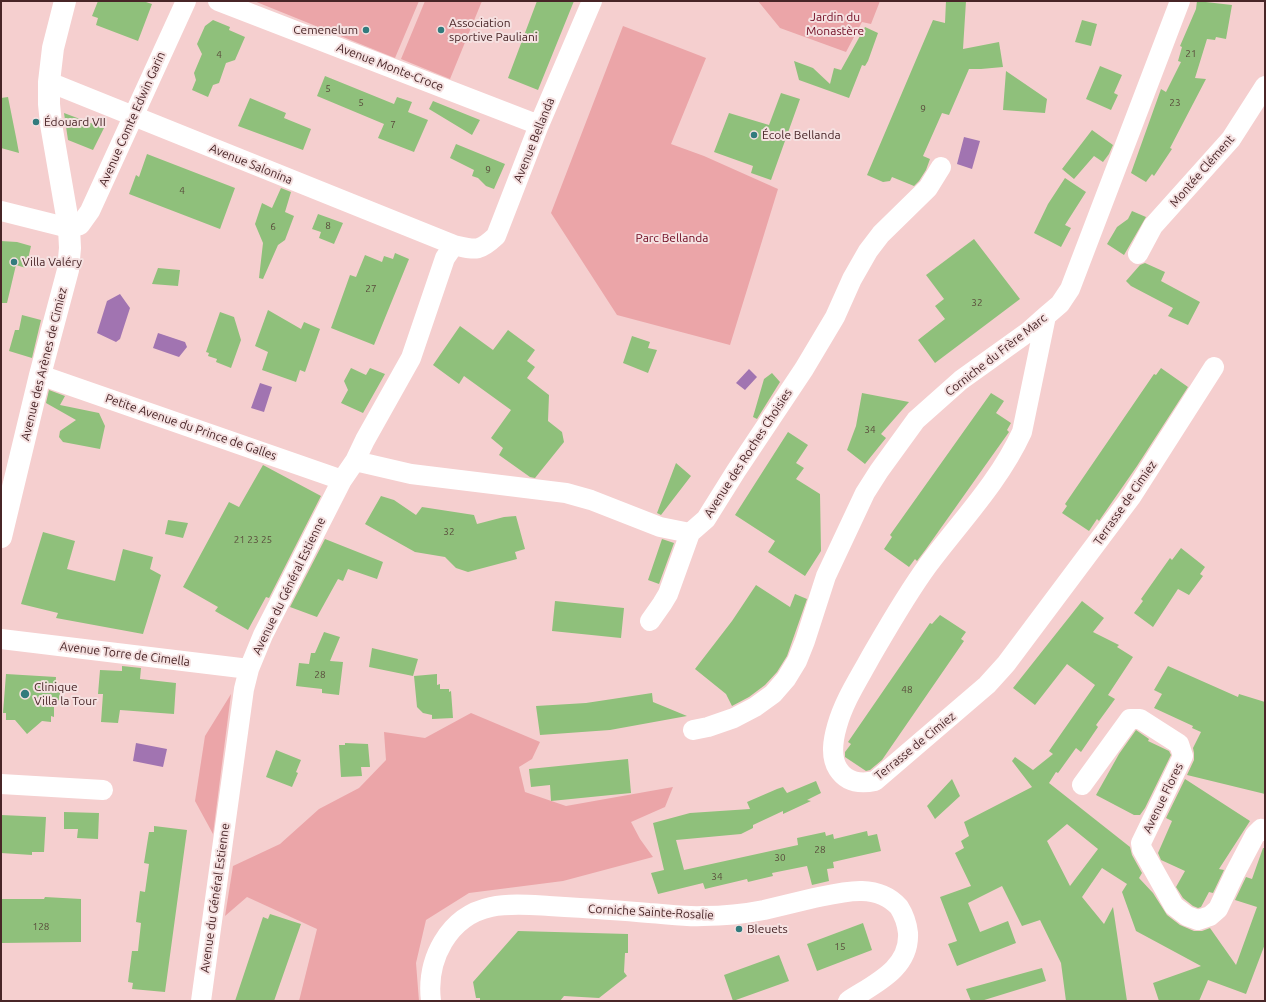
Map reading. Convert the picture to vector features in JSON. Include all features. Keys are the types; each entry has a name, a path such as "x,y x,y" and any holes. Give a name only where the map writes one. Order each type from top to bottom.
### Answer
{"street":[{"name":"Avenue des Arènes de Cimiez","path":"1,537 3,516 68,270 70,228 51,124 49,82 53,48 65,1"},
{"name":"Avenue Comte Edwin Garin","path":"70,228 80,225 90,211 186,1"},
{"name":"Avenue Monte-Croce","path":"218,1 539,125"},
{"name":"Avenue Bellanda","path":"454,245 474,249 486,245 496,236 539,125 592,1"},
{"name":"Corniche du Frère Marc","path":"693,730 708,727 734,718 773,694 786,679 797,661 805,641 826,576 865,493 916,420 961,380 1028,332 1060,304 1070,289 1180,1"},
{"name":"Avenue Salonina","path":"49,82 454,245"},
{"name":"Montée Clément","path":"1138,254 1153,226 1231,139 1265,86"},
{"name":"Avenue des Roches Choisies","path":"690,533 706,519 736,471 804,370 835,317 852,279 868,251 881,234 928,188 941,167"},
{"path":"1,211 70,228"},
{"name":"Avenue du Général Estienne","path":"201,1001 244,689 249,669 263,635 342,480 355,461 365,440 411,358 445,258 454,245"},
{"name":"Terrasse de Cimiez","path":"1046,316 1022,432 1014,450 1000,472 927,566 846,700 837,726 832,749 833,760 843,776 853,782 865,783 875,780 987,685 1006,664 1036,626 1131,497 1214,366"},
{"name":"Petite Avenue du Prince de Galles","path":"40,375 342,480"},
{"path":"355,461 411,474 566,493 591,500 660,528 690,533 668,594 650,620"},
{"name":"Avenue Torre de Cimella","path":"1,639 249,669"},
{"name":"Avenue Flores","path":"1082,785 1130,720 1140,719 1179,744 1183,756 1141,842 1142,849 1174,906 1187,916 1198,920 1210,916 1218,909 1255,835 1261,830 1265,831"},
{"path":"1,784 103,790"},
{"name":"Corniche Sainte-Rosalie","path":"431,1001 433,966 442,943 454,927 471,914 492,906 542,905 718,916 763,910 839,892 875,892 889,898 902,911 908,928 907,948 901,961 888,975 848,1001"}],"green space":[{"name":"Cemenelum","path":"254,1 419,1 395,58"},
{"name":"Association sportive Pauliani","path":"425,1 482,1 450,79 401,59"},
{"name":"Jardin du Monastère","path":"758,1 880,1 871,24 862,22 846,52 780,28"},
{"name":"Parc Bellanda","path":"623,26 706,58 671,144 704,156 778,189 730,345 617,315 551,213"},
{"path":"231,694 213,834 195,801 205,736"},
{"path":"471,713 540,742 532,759 519,767 525,792 566,806 673,787 665,807 631,822 640,839 653,857 563,881 469,893 426,920 416,963 419,1001 299,1001 317,929 247,897 225,916 233,866 280,844 319,809 359,788 386,760 384,732 425,738"}],"shaded area":[{"path":"964,137 980,141 972,169 957,164"},
{"path":"120,294 130,308 120,339 116,342 97,333 107,301"},
{"path":"158,333 185,342 187,347 179,357 153,348"},
{"path":"749,369 757,377 745,390 736,383"},
{"path":"260,383 272,387 264,412 251,408"},
{"path":"136,743 167,749 163,767 133,761"}],"building":[{"path":"98,1 143,1 152,4 138,41 96,25 98,18 92,16"},
{"path":"537,1 574,1 538,90 508,78"},
{"path":"946,1 966,1 963,49 999,42 1003,67 969,69 949,115 942,113 923,156 930,159 926,170 914,186 892,177 890,181 883,182 867,175 933,20 945,23"},
{"path":"1197,1 1232,5 1226,39 1216,37 1215,40 1207,39 1195,78 1206,79 1170,148 1172,149 1154,176 1152,174 1146,182 1131,173 1161,89 1166,92 1181,62 1178,61 1182,47 1180,46 1196,9"},
{"path":"213,20 230,27 229,30 245,37 235,60 226,63 219,83 213,85 208,97 192,90 196,80 194,73 202,54 197,44 205,26"},
{"path":"1082,20 1097,24 1091,46 1075,42"},
{"path":"865,27 878,33 868,61 865,66 862,65 849,98 799,80 794,61 813,68 830,84 834,68 841,70"},
{"path":"1100,66 1122,75 1114,93 1118,95 1111,110 1086,99"},
{"path":"1006,71 1047,99 1045,113 1003,110"},
{"path":"325,76 394,104 397,97 412,102 408,112 428,120 414,152 378,138 384,124 317,96"},
{"name":"École Bellanda","path":"781,93 800,99 771,180 751,173 753,166 714,152 729,113 769,125"},
{"path":"8,97 19,153 1,148 1,98"},
{"path":"250,98 286,113 284,118 311,129 303,150 238,126"},
{"path":"433,101 480,120 472,135 429,109"},
{"path":"64,113 104,128 93,150 68,140"},
{"path":"1092,130 1113,145 1103,162 1094,156 1074,179 1062,169"},
{"path":"456,144 505,164 494,189 486,186 478,178 472,176 474,170 450,158"},
{"path":"147,154 235,188 220,229 129,194 136,175 139,177"},
{"path":"1065,178 1086,192 1065,225 1071,228 1061,247 1034,233 1048,204"},
{"path":"281,188 291,192 285,212 294,216 285,240 278,245 263,279 259,278 263,243 255,224 262,203 272,208"},
{"path":"1132,211 1146,217 1124,255 1107,244 1117,227 1128,219"},
{"path":"318,214 343,223 334,244 319,238 321,232 312,229"},
{"path":"974,239 1020,299 935,363 918,340 945,319 935,306 944,299 926,275"},
{"name":"Villa Valéry","path":"1,241 17,242 31,246 26,268 16,265 7,303 1,303"},
{"path":"395,253 409,259 374,345 331,328 350,275 356,277 365,255 382,262 384,256 393,259"},
{"path":"1145,263 1165,272 1161,281 1200,302 1188,325 1168,316 1173,308 1131,286 1126,281 1140,265"},
{"path":"158,268 180,270 178,286 152,284"},
{"path":"268,310 301,329 304,322 320,329 305,372 300,370 296,382 262,370 268,352 255,346"},
{"path":"220,312 234,317 241,340 231,368 216,362 217,359 208,356 209,353 206,352"},
{"path":"22,315 41,320 32,358 9,351 15,330 19,330"},
{"path":"460,326 493,350 508,330 535,350 527,361 535,367 527,378 549,395 548,421 562,432 564,442 535,478 530,477 499,455 503,448 491,438 511,410 464,376 459,384 433,365"},
{"path":"632,336 650,342 648,348 657,350 648,373 623,363"},
{"path":"351,368 366,375 370,368 385,374 363,413 341,403 348,390 344,381"},
{"path":"1161,368 1188,387 1137,466 1099,521 1097,519 1089,531 1062,513 1067,506 1065,504 1154,374 1156,375"},
{"path":"772,373 780,382 757,419 753,417 764,379"},
{"path":"49,390 65,396 60,405 99,413 105,426 100,449 63,442 59,437 60,431 76,420 46,403"},
{"path":"862,393 909,402 881,434 886,438 865,464 847,450 856,426"},
{"path":"991,393 1004,401 996,413 1011,423 1007,430 1009,432 926,549 917,561 915,559 909,567 884,549 892,537 890,535"},
{"path":"788,432 808,445 796,463 804,468 796,479 820,494 821,551 805,576 768,552 775,541 735,515"},
{"path":"676,463 691,476 661,515 657,513"},
{"path":"263,465 321,496 269,598 266,597 248,630 215,611 218,607 183,587 229,502 239,507"},
{"path":"381,496 394,500 416,515 422,507 474,515 477,524 504,517 516,516 525,549 515,552 517,559 468,572 456,568 445,557 415,552 365,524"},
{"path":"168,520 188,523 183,538 165,534"},
{"path":"43,532 75,541 67,569 115,581 123,549 153,557 150,569 161,575 143,634 56,618 58,613 21,604"},
{"path":"325,539 383,562 377,579 348,569 343,581 338,579 317,617 290,607"},
{"path":"662,539 674,543 659,584 648,580"},
{"path":"1181,548 1205,567 1200,574 1203,576 1189,595 1178,589 1153,627 1134,613 1143,601 1141,599 1170,558 1172,560"},
{"path":"756,585 790,607 795,594 807,599 787,656 777,672 765,685 749,697 732,706 726,694 695,669 732,621"},
{"path":"555,601 624,608 621,638 552,631"},
{"path":"1082,601 1104,618 1093,632 1119,645 1117,647 1133,657 1108,695 1115,699 1096,725 1098,727 1081,752 1076,748 1049,783 1130,847 1132,855 1142,873 1139,878 1153,893 1167,915 1180,925 1194,931 1202,931 1210,928 1236,965 1257,907 1235,900 1246,877 1252,879 1263,848 1265,848 1265,944 1246,994 1208,980 1199,1001 1159,1001 1153,983 1201,966 1136,931 1122,892 1127,884 1102,868 1082,897 1104,924 1113,907 1127,1001 1066,1001 1061,963 1040,920 1022,926 1002,886 968,903 980,932 1008,921 1016,943 957,966 948,944 957,941 940,897 971,886 955,853 964,848 961,841 969,836 964,822 1032,787 1012,761 1015,757 1033,770 1053,754 1049,751 1095,685 1067,664 1035,705 1013,688","holes":["1067,824 1098,849 1070,886 1047,841"]},
{"path":"940,615 966,632 961,639 964,641 882,760 870,770 866,771 845,757 845,752 851,744 848,742 930,623 932,624"},
{"path":"324,632 340,637 330,661 343,662 339,695 322,693 322,689 296,686 299,663 309,664 311,653 315,653"},
{"path":"372,648 418,659 413,676 369,667"},
{"path":"122,666 141,668 140,679 176,683 174,714 120,710 118,723 101,722 103,694 98,694 100,670 122,671"},
{"path":"1168,666 1238,697 1239,694 1265,702 1265,794 1187,775 1194,760 1193,748 1201,732 1192,728 1193,726 1154,708 1162,694 1154,690"},
{"path":"6,674 56,677 55,689 60,693 59,700 54,705 54,717 51,716 51,722 42,721 27,734 15,720 6,720 6,713 3,713"},
{"path":"437,674 437,685 440,684 440,689 449,689 449,692 451,691 453,718 432,719 432,715 423,713 417,707 414,676"},
{"path":"652,693 653,702 687,716 610,730 540,735 536,706 586,703"},
{"path":"1136,730 1149,739 1148,741 1169,751 1171,755 1145,808 1140,815 1134,815 1096,795 1119,754"},
{"path":"345,743 368,744 370,767 361,767 362,776 341,777 339,745 345,745"},
{"path":"276,750 301,760 296,772 298,773 292,787 266,777"},
{"path":"628,759 631,793 551,801 550,785 531,787 529,769"},
{"path":"952,779 960,796 935,819 927,806"},
{"path":"1185,779 1250,821 1219,869 1224,870 1213,893 1209,892 1201,907 1198,908 1183,898 1176,887 1185,871 1161,860 1158,853 1172,821 1166,818"},
{"path":"816,781 821,793 807,800 811,801 783,814 783,811 753,825 753,828 741,834 676,840 684,870 798,845 797,838 825,832 826,836 833,834 834,839 867,831 868,836 877,834 881,851 833,862 834,868 827,869 829,881 812,885 807,866 772,873 773,876 748,882 747,879 705,889 703,883 658,894 651,873 664,870 653,823 690,813 750,809 747,802 777,789 783,787 787,793"},
{"path":"64,812 99,813 98,839 77,838 78,829 64,829"},
{"path":"1,815 46,817 44,852 32,852 32,855 1,853"},
{"path":"154,826 187,830 165,992 132,989 133,983 128,982 132,951 138,951 141,923 136,922 140,891 145,892 149,864 144,863 149,832 154,832"},
{"path":"45,897 81,899 81,942 1,943 1,899 44,899"},
{"path":"270,914 301,924 274,1001 235,1001 263,917 268,919"},
{"path":"863,923 872,950 817,971 807,944"},
{"path":"518,931 628,934 628,953 625,953 624,972 627,976 599,998 564,996 560,1001 480,1001 480,998 476,998 473,982"},
{"path":"779,955 789,981 733,1001 724,975"},
{"path":"1042,968 1046,981 981,1001 971,1001 966,989"}],"place":[{"name":"Cemenelum","path":"366,30"},
{"name":"Association sportive Pauliani","path":"441,30"},
{"name":"Édouard VII","path":"36,122"},
{"name":"École Bellanda","path":"754,135"},
{"name":"Villa Valéry","path":"14,262"},
{"name":"Clinique Villa la Tour","path":"25,694"},
{"name":"Bleuets","path":"739,929"}]}
